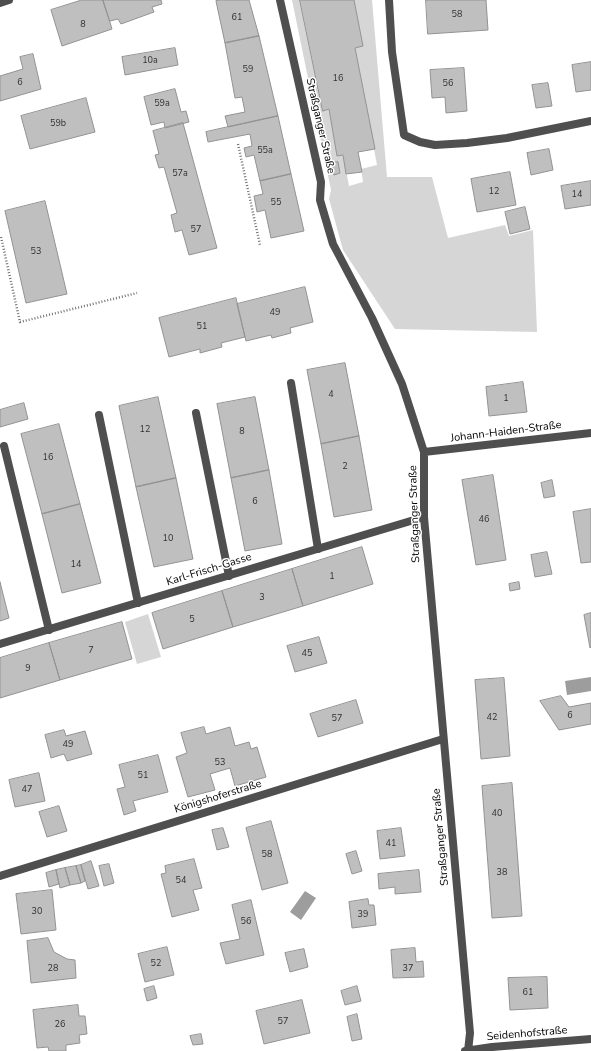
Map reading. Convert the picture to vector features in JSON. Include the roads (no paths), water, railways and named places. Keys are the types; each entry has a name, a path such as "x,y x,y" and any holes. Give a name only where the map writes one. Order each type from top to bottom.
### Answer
{"street":[{"path":"0,3 9,0"},
{"name":"Straßganger Straße","path":"280,0 321,182 320,200 333,244 372,318 402,384 424,452 424,517 470,1033 467,1051"},
{"path":"389,0 392,52 404,135 420,142 434,145 467,143 507,138 591,121"},
{"path":"291,383 318,549"},
{"path":"196,413 229,576"},
{"path":"99,415 138,603"},
{"name":"Johann-Haiden-Straße","path":"424,452 591,433"},
{"path":"4,446 49,630"},
{"name":"Karl-Frisch-Gasse","path":"0,644 424,517"},
{"name":"Königshoferstraße","path":"0,876 443,739"},
{"name":"Seidenhofstraße","path":"467,1051 591,1040"}]}
